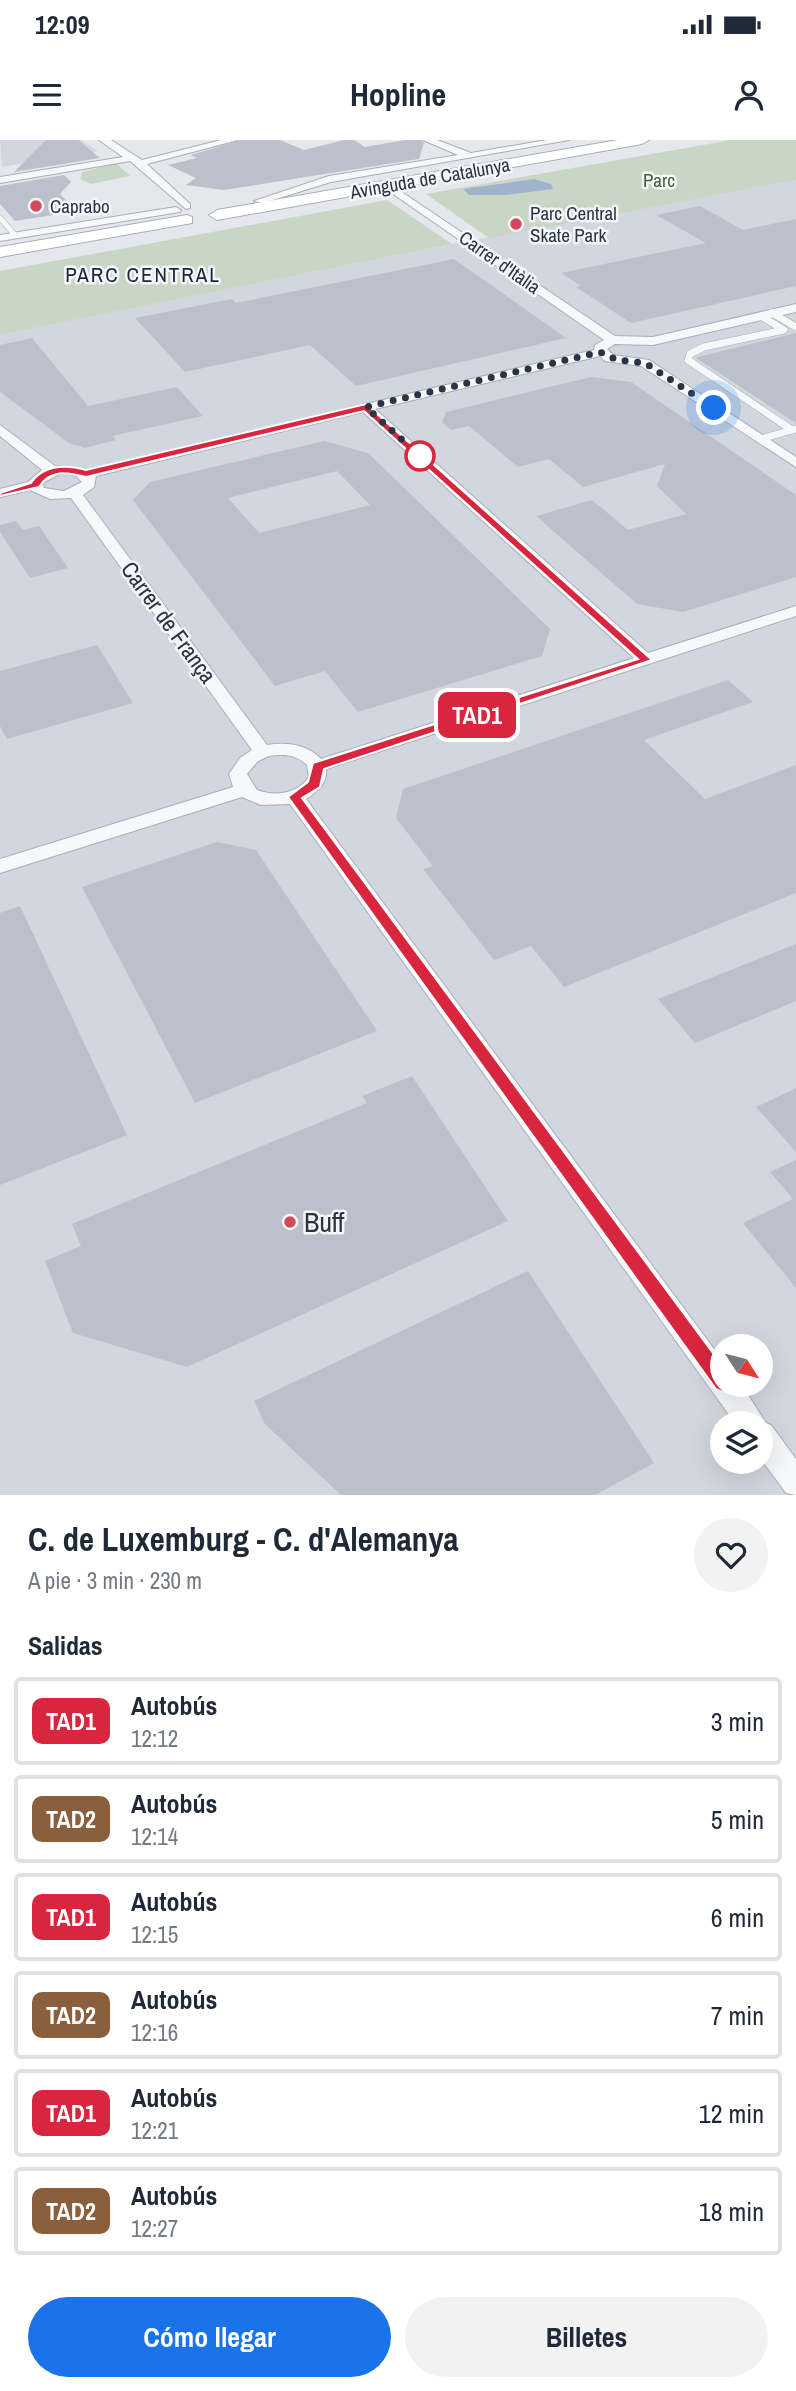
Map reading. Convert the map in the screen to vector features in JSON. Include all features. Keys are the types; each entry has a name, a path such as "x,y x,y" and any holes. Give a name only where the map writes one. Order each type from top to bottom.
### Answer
{"street":[{"path":"104,140 136,160 181,212"},
{"path":"0,180 136,160 233,140"},
{"path":"428,140 472,156"},
{"path":"259,201 329,179 564,140"},
{"name":"Avinguda de Catalunya","path":"213,210 607,140"},
{"name":"Avinguda de Catalunya","path":"213,210 387,185 642,140"},
{"name":"Carrer d'Itàlia","path":"387,185 612,340"},
{"path":"0,238 181,212 205,220 213,210"},
{"path":"0,250 181,212"},
{"path":"600,352 601,345 612,340 653,341 796,308"},
{"path":"645,363 653,341"},
{"path":"0,493 35,485 41,476 52,471 71,469 86,474 600,352 617,360 645,363 796,463"},
{"path":"366,407 646,660"},
{"path":"0,429 52,471"},
{"path":"35,485 37,490 48,495 74,493 89,484 86,474"},
{"name":"Carrer de França","path":"74,493 263,752"},
{"path":"317,766 796,611"},
{"path":"296,751 310,757 317,766 315,784 295,797 267,799 245,790 239,780 239,770 250,758 263,752 296,751"},
{"path":"0,866 245,790"},
{"path":"295,797 710,1365"},
{"path":"773,1451 796,1483"}],"lane":[{"path":"0,218 15,235"},
{"path":"767,315 796,327"},
{"path":"767,315 784,330 704,347 690,354 688,360 794,430"},
{"path":"761,439 794,430"}],"shaded area":[{"path":"0,140 81,140 97,151 2,167"},
{"path":"796,180 796,1495 0,1495 0,335 452,244"}],"green space":[{"name":"Parc","path":"731,140 796,140 796,180 489,238 426,194"},
{"path":"116,163 130,176 91,184 80,179 82,172"},
{"name":"PARC CENTRAL","path":"387,200 452,244 0,335 0,271"}],"water":[{"path":"534,179 551,184 553,189 505,195 469,195 463,189"}],"building":[{"path":"46,140 78,140 100,158 14,172"},
{"path":"241,140 280,140 304,150 344,140 354,140 365,147 405,140 421,140 424,143 419,159 224,190 186,185 196,178 168,165 197,158 191,155"},
{"path":"64,175 71,182 60,194 77,211 15,221 0,204 0,186"},
{"path":"700,206 743,230 796,219 796,286 631,323 576,287 581,286 561,273 706,243 656,215"},
{"path":"454,259 566,338 356,386 310,345 185,372 135,318 232,299 236,303"},
{"path":"796,333 796,423 696,358 698,357"},
{"path":"32,338 88,406 177,387 203,416 112,436 116,440 85,448 69,443 0,392 0,345"},
{"path":"591,377 631,382 796,495 796,577 683,612 637,604 536,516 592,500 628,530 686,514 657,486 665,464 583,487 549,459 518,467 469,426 451,430 442,422 446,412"},
{"path":"324,441 368,453 550,629 542,656 358,712 325,671 275,686 133,500 150,482","holes":["337,471 370,505 259,533 228,498"]},
{"path":"16,521 23,530 39,526 68,568 30,578 0,532 0,525"},
{"path":"97,645 133,703 7,739 0,726 0,671"},
{"path":"728,680 753,702 644,740 705,799 796,765 796,893 564,987 531,946 494,960 423,869 433,866 396,818 403,789"},
{"path":"217,842 256,850 377,1031 195,1103 82,887"},
{"path":"20,906 127,1135 0,1185 0,913"},
{"path":"796,944 796,1001 695,1043 658,999"},
{"name":"Buff","path":"412,1076 508,1221 187,1367 73,1333 45,1261 81,1246 72,1224 367,1103 362,1096"},
{"path":"796,1088 796,1152 756,1107"},
{"path":"796,1160 796,1288 743,1223 793,1199 770,1172"},
{"path":"528,1271 654,1463 595,1495 341,1495 265,1424 254,1401"}],"bus line":[{"name":"TAD1","path":"0,493 35,485 41,476 52,471 71,469 86,474 366,407 646,660 317,766 318,777 315,784 295,797 710,1365"}],"place":[{"name":"Caprabo","path":"36,206"},
{"name":"Parc Central Skate Park","path":"516,224"},
{"name":"Buff","path":"290,1222"}],"district":[{"name":"PARC CENTRAL","path":"143,274"}],"route":[{"path":"420,456 366,407 600,352 617,360 645,363 714,408"}]}
